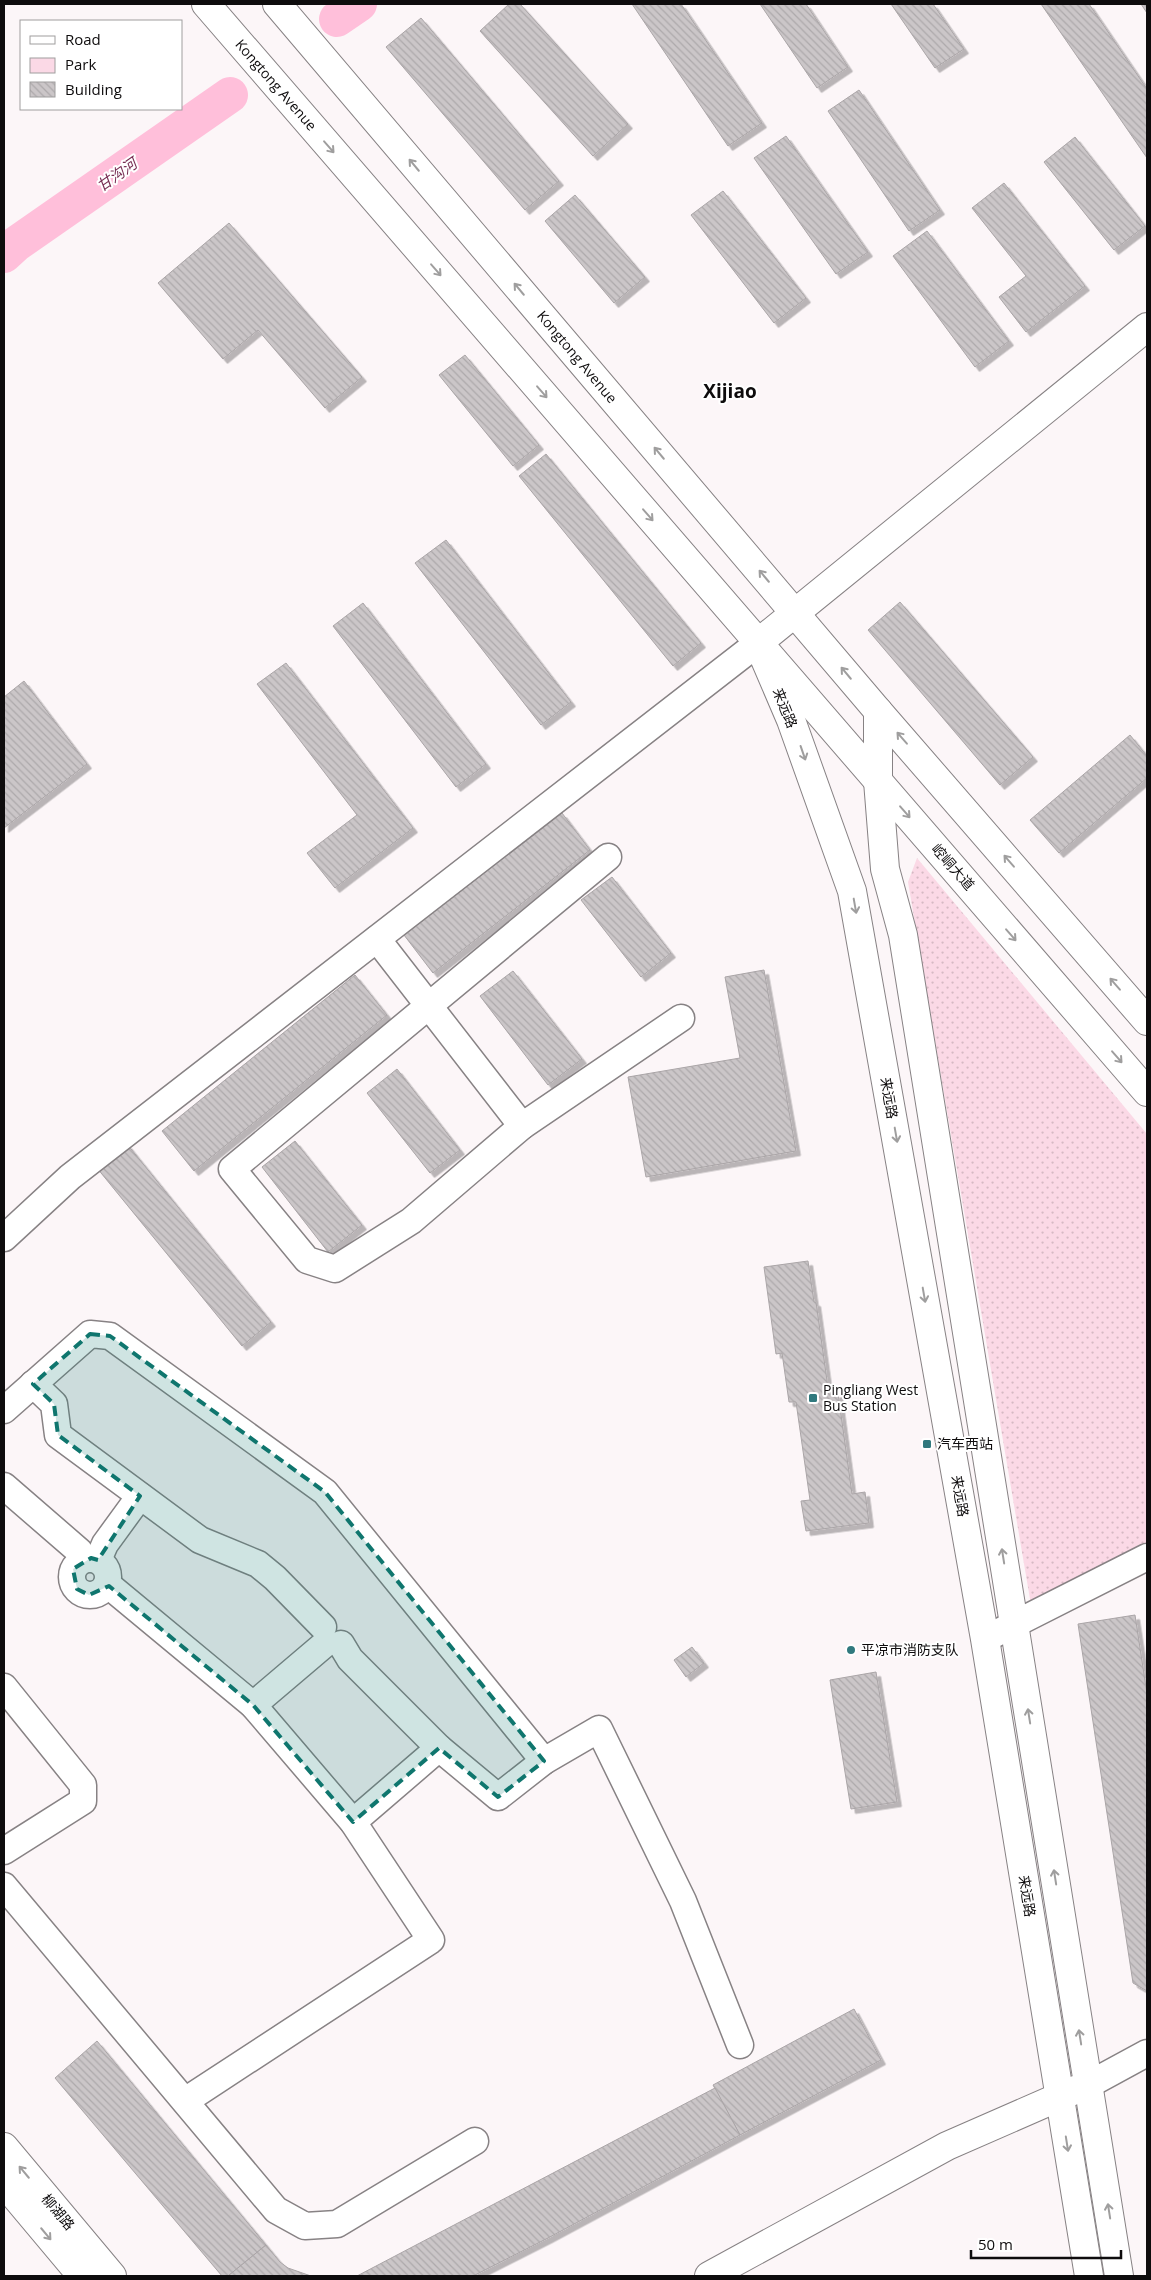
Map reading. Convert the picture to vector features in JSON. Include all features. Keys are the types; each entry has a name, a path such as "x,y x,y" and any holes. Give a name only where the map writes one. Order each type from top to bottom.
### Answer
{"main road":[{"name":"Kongtong Avenue","path":"206,4 758,643"},
{"name":"Kongtong Avenue","path":"277,4 878,710"},
{"path":"758,643 1147,327"},
{"name":"崆峒大道","path":"758,643 1147,1092"},
{"name":"来远路","path":"758,643 791,720 852,891 986,1638 1088,2276"},
{"path":"878,710 878,781 885,869 903,935 1119,2276"},
{"path":"878,710 1147,1020"},
{"path":"709,2276 947,2146 1088,2085"},
{"name":"柳湖路","path":"4,2147 112,2276"},
{"name":"柳湖路","path":"4,2183 82,2276"}],"street":[{"path":"4,1238 70,1177 758,643"},
{"path":"608,858 232,1169 307,1260 335,1269 411,1222 522,1126 681,1018"},
{"path":"377,939 522,1126"},
{"path":"4,1410 90,1334 110,1336 325,1492 544,1761"},
{"path":"33,1384 54,1404 58,1435 200,1540 258,1564 275,1578 350,1659 439,1748 498,1797 544,1761 598,1729 683,1901 740,2045"},
{"path":"4,1486 78,1551 91,1560 107,1570 107,1584 103,1590 90,1595 77,1589 72,1576 73,1569 91,1560 140,1496"},
{"path":"986,1638 1147,1557"},
{"path":"107,1584 253,1705 353,1822 431,1940 185,2101"},
{"path":"253,1705 330,1638"},
{"path":"4,1687 83,1785 83,1801 4,1851"},
{"path":"353,1822 439,1748"},
{"path":"4,1886 276,2210 305,2226 337,2224 475,2141"},
{"path":"1088,2085 1147,2053"}],"highlighted area":[{"path":"90,1334 110,1336 325,1492 544,1761 498,1797 439,1748 353,1822 253,1705 109,1586 89,1595 77,1589 73,1569 91,1558 98,1560 140,1496 58,1435 54,1404 33,1384"}],"green space":[{"path":"917,858 1147,1134 1147,1550 1031,1605 908,882"}],"building":[{"path":"509,4 520,4 628,124 593,156 480,31"},
{"path":"632,4 681,4 762,123 728,146"},
{"path":"760,4 806,4 848,67 817,88"},
{"path":"891,4 933,4 964,49 935,68"},
{"path":"1041,4 1089,4 1147,89 1147,158"},
{"path":"1141,4 1147,4 1147,13"},
{"path":"421,18 559,181 525,210 386,47"},
{"path":"859,90 940,210 909,231 828,111"},
{"path":"786,136 868,252 836,274 754,158"},
{"path":"1075,137 1145,226 1114,250 1044,162"},
{"path":"1004,183 1085,286 1026,332 999,297 1026,276 972,208"},
{"path":"723,191 806,298 774,323 691,215"},
{"path":"575,195 645,277 614,303 545,221"},
{"path":"229,223 362,377 325,408 258,330 223,359 158,283"},
{"path":"927,231 1009,341 975,367 893,256"},
{"path":"465,355 539,445 513,466 439,375"},
{"path":"546,454 701,643 673,666 519,476"},
{"path":"446,540 571,702 541,725 415,563"},
{"path":"900,602 1033,757 1000,785 868,630"},
{"path":"363,603 486,764 456,787 333,626"},
{"path":"286,663 413,828 335,888 307,853 357,815 257,684"},
{"path":"24,681 87,764 4,828 4,697"},
{"path":"1130,735 1147,756 1147,778 1059,853 1030,820"},
{"path":"562,813 590,850 433,973 404,935"},
{"path":"612,877 671,953 641,977 581,900"},
{"path":"764,970 796,1151 646,1177 628,1077 740,1058 725,977"},
{"path":"513,971 582,1059 548,1085 480,996"},
{"path":"355,975 387,1015 194,1171 162,1131"},
{"path":"397,1069 460,1150 430,1173 367,1093"},
{"path":"295,1141 362,1225 328,1252 262,1167"},
{"path":"127,1144 271,1322 242,1346 97,1168"},
{"name":"Pingliang West Bus Station","path":"808,1261 814,1302 816,1302 829,1395 838,1393 852,1494 865,1492 869,1523 806,1531 801,1501 810,1500 796,1402 789,1402 782,1353 776,1354 764,1267"},
{"path":"1135,1615 1147,1694 1147,1991 1133,1983 1078,1624"},
{"path":"692,1647 704,1663 686,1677 674,1660"},
{"path":"876,1672 897,1802 851,1809 830,1680"},
{"path":"854,2009 881,2060 740,2135 713,2085"},
{"path":"97,2041 266,2245 228,2276 222,2276 55,2078"},
{"path":"715,2088 740,2135 548,2238 473,2276 357,2276"},
{"path":"266,2245 280,2262 288,2268 311,2276 228,2276"}],"waterway":[{"name":"甘沟河","path":"337,19 359,4"},
{"name":"甘沟河","path":"4,255 16,244 230,95"}],"place":[{"name":"Pingliang West Bus Station","path":"813,1398"},
{"name":"汽车西站","path":"927,1444"},
{"name":"平凉市消防支队","path":"851,1650"}],"district":[{"name":"Xijiao","path":"730,391"}]}
